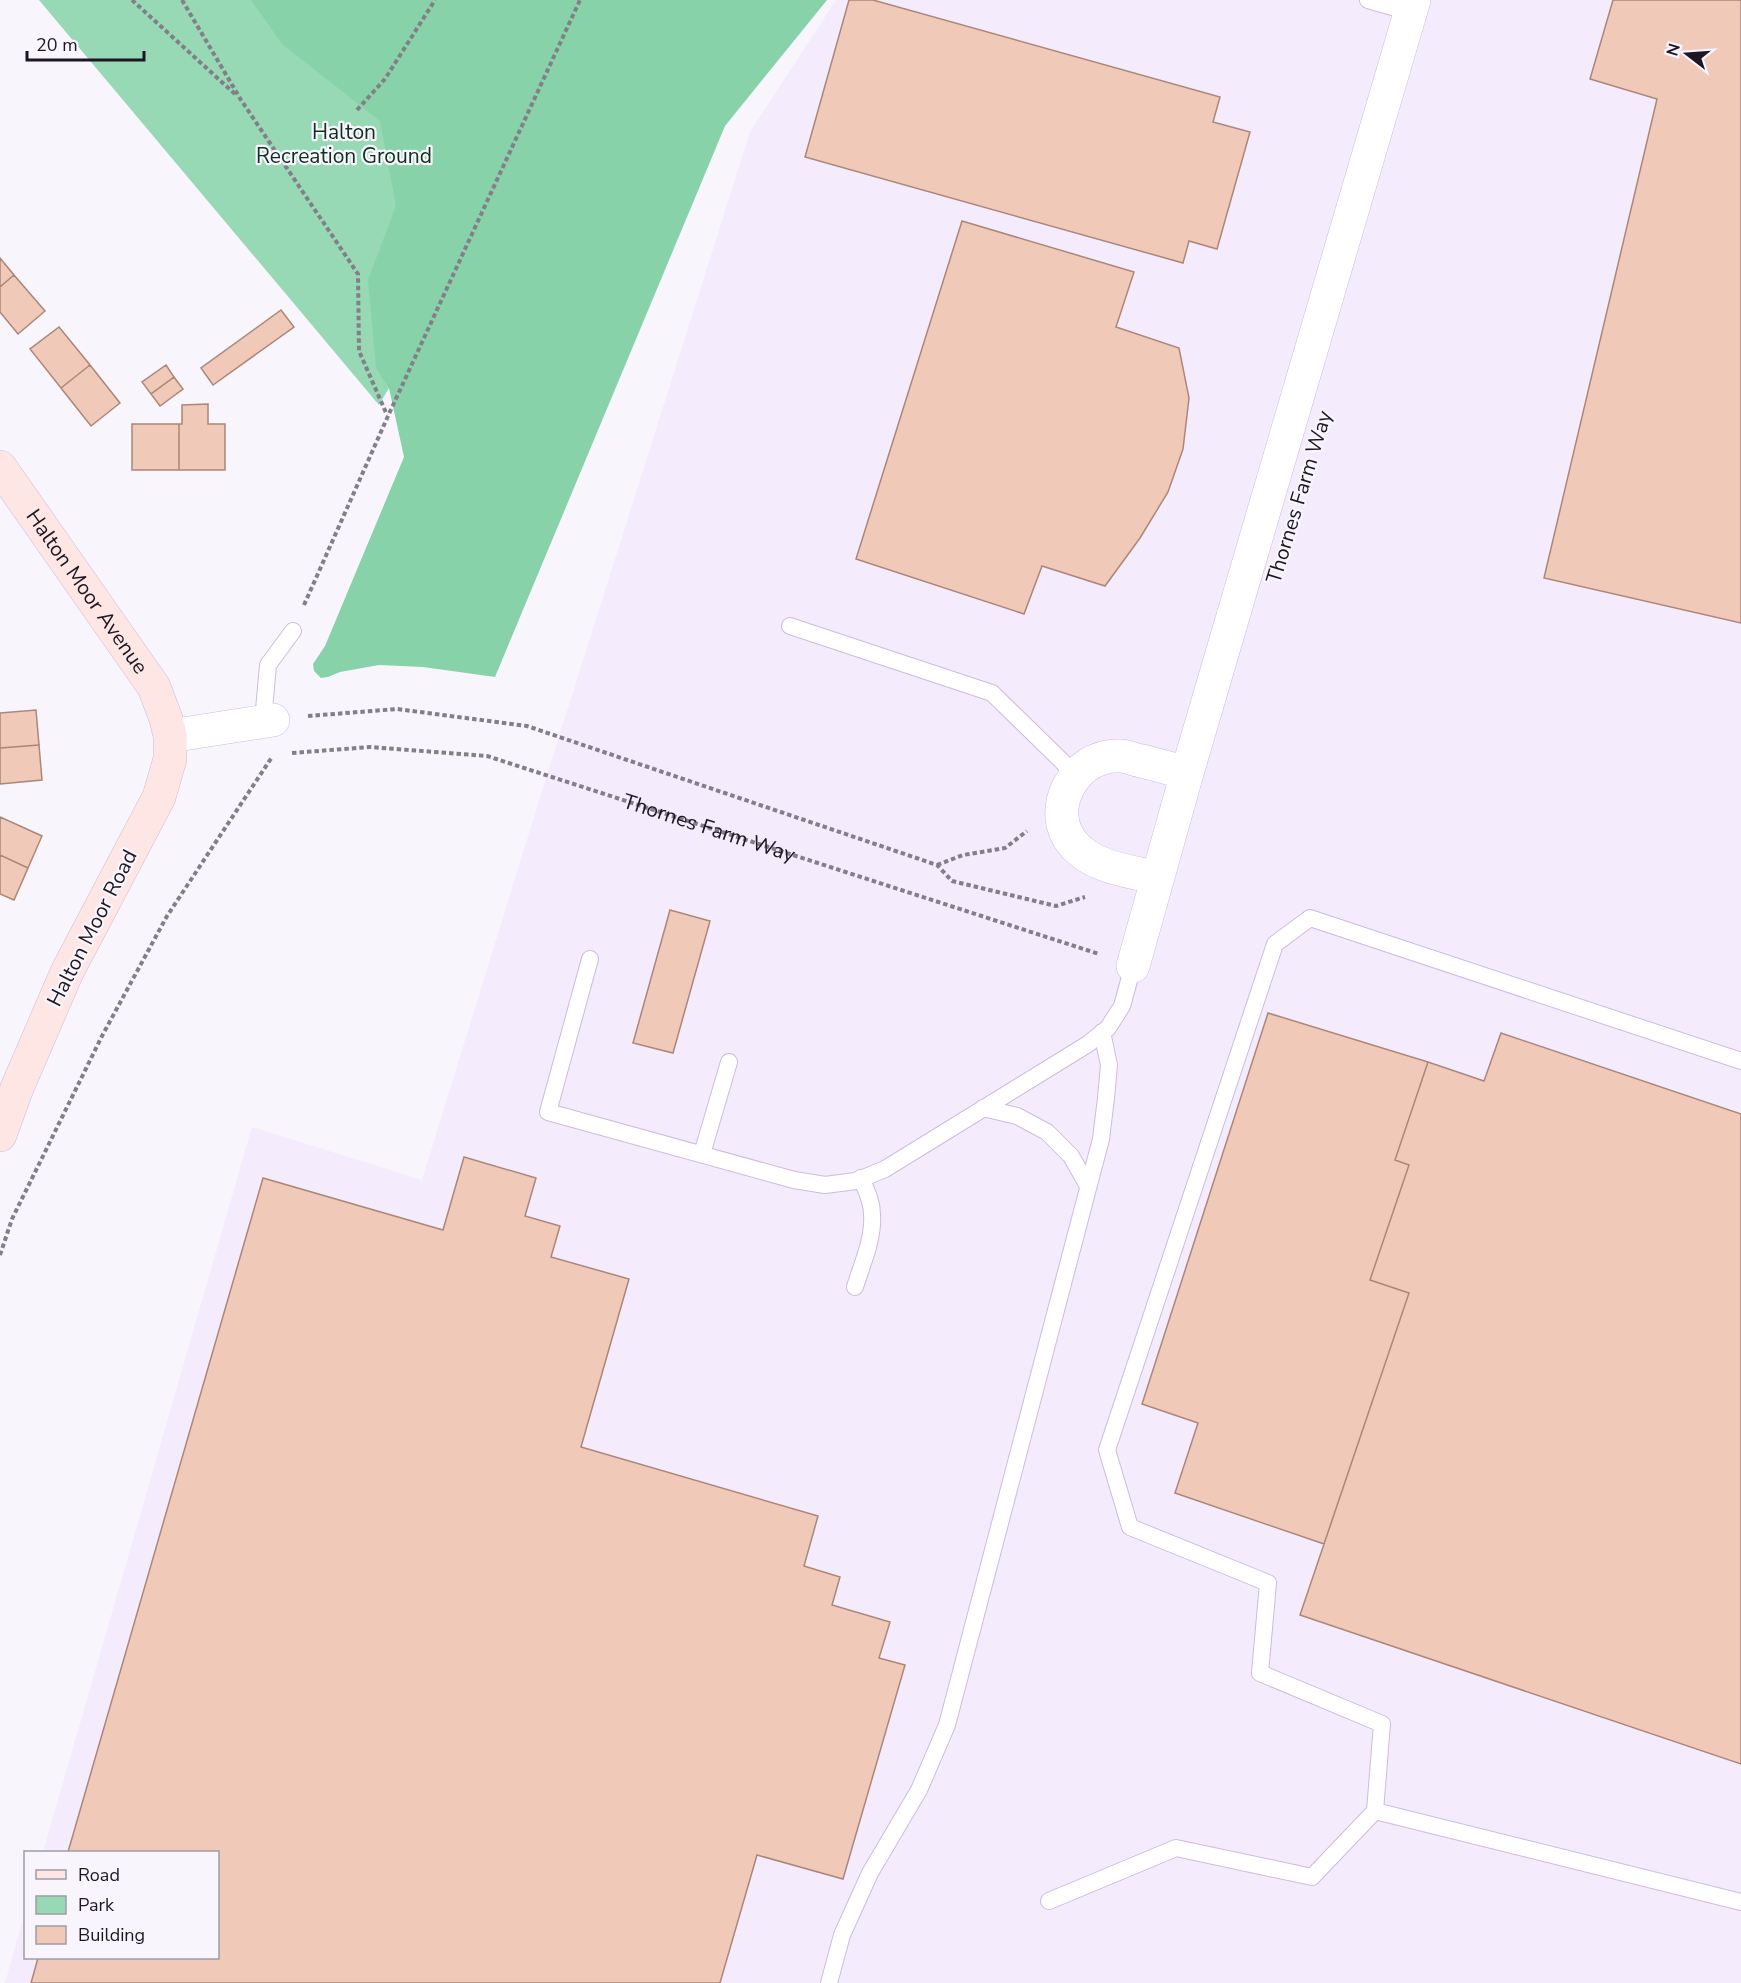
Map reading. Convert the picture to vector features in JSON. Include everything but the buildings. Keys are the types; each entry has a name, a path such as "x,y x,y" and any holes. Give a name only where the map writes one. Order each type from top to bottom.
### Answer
{"street":[{"name":"Thornes Farm Way","path":"1133,966 1187,773 1412,6"},
{"name":"Halton Moor Avenue","path":"0,467 154,687 168,727"},
{"path":"168,727 268,720"},
{"name":"Halton Moor Road","path":"0,1135 17,1088 67,972 159,797 170,759 168,727"},
{"path":"1157,878 1088,857 1074,845 1065,830 1062,813 1070,785 1086,765 1102,757 1120,756 1187,773"}],"lane":[{"path":"1368,0 1412,6"},
{"path":"790,626 992,693 1070,785"},
{"path":"268,720 268,665 293,631"},
{"path":"1049,1901 1176,1848 1312,1877 1375,1811 1382,1724 1260,1673 1268,1583 1130,1527 1107,1450 1275,944 1310,918 1741,1061"},
{"path":"590,959 549,1112 794,1180 825,1185 856,1181 885,1169 1088,1044 1108,1028 1122,1006 1133,966"},
{"path":"829,1983 843,1935 870,1872 919,1790 947,1725 1101,1139 1109,1065 1102,1032"},
{"path":"702,1154 729,1062"},
{"path":"983,1108 1017,1116 1047,1132 1071,1156 1088,1186"},
{"path":"855,1287 871,1233 873,1215 871,1201 861,1178"},
{"path":"1375,1811 1741,1902"}],"path":[{"path":"132,0 241,100"},
{"path":"182,0 241,100 358,274 359,351 388,416"},
{"path":"357,110 385,79 435,0"},
{"path":"293,631 388,416 579,0"},
{"name":"Thornes Farm Way","path":"268,720 397,710 527,726 937,865 952,881 1056,906 1100,892 1124,869"},
{"path":"0,1255 12,1219 102,1036 167,916 273,754 268,720"},
{"name":"Thornes Farm Way","path":"273,754 370,747 487,756 1133,966"},
{"path":"937,865 963,855 1005,848 1030,829 1070,785"}],"shaded area":[{"path":"836,0 1741,0 1741,1983 5,1983 24,1916 24,1959 219,1959 219,1851 43,1851 252,1127 422,1180 750,132"}],"green space":[{"name":"Halton Recreation Ground","path":"39,0 568,0 389,388 379,405"},
{"path":"251,0 827,0 725,126 495,677 423,667 379,665 321,678 314,671 313,664 325,646 404,457 389,388 376,368 368,280 396,206 380,121 282,44"}]}
